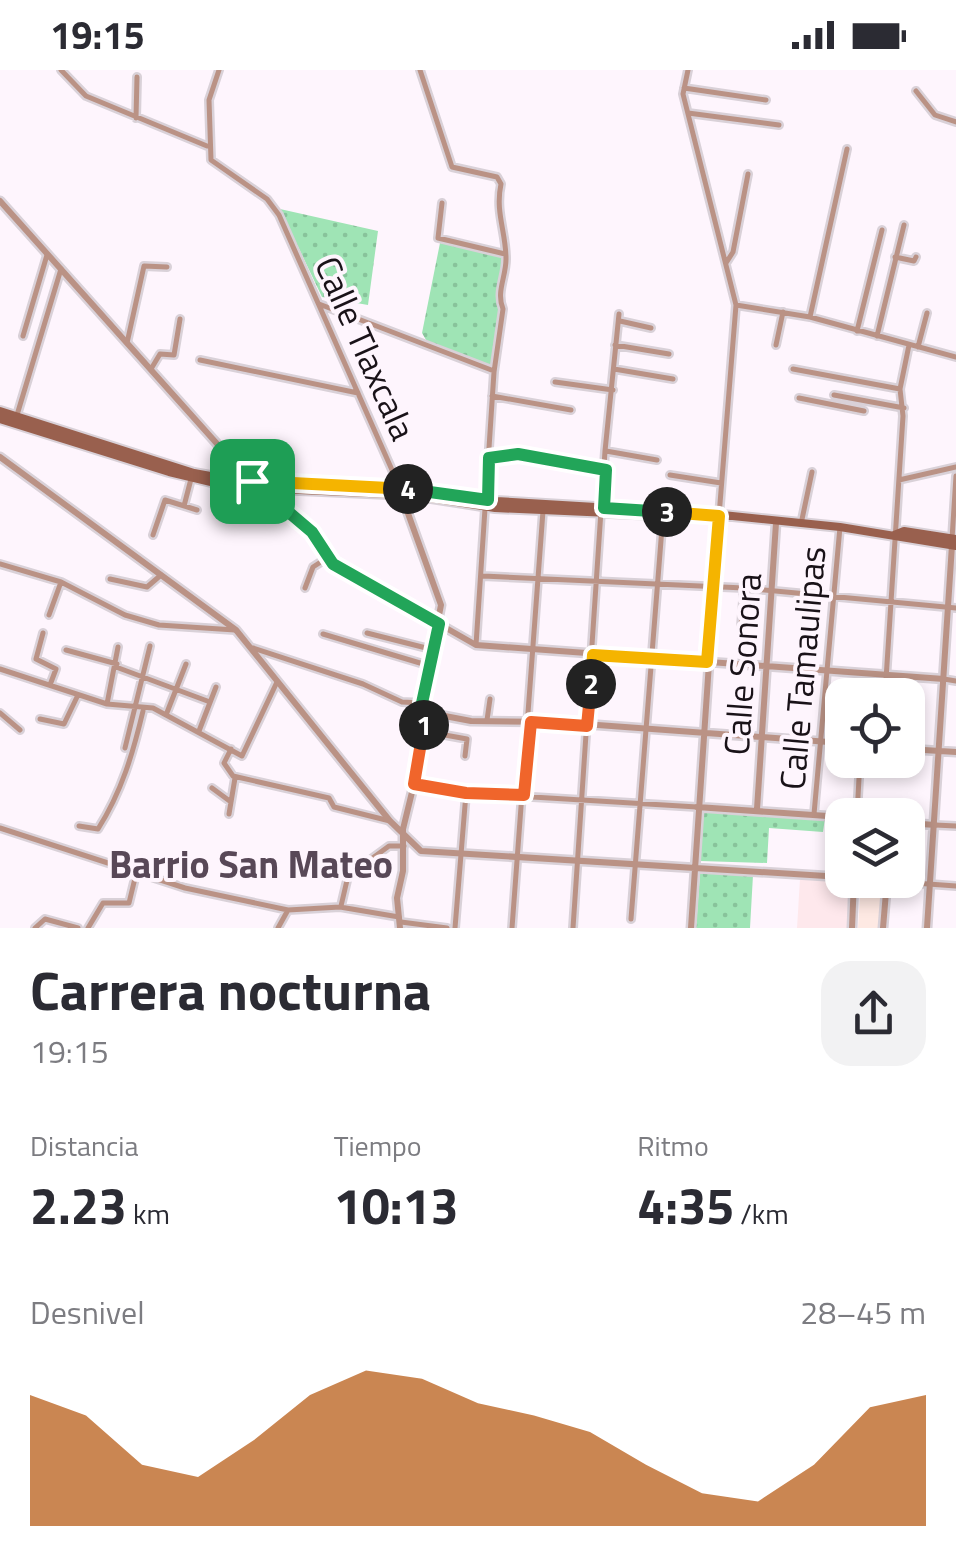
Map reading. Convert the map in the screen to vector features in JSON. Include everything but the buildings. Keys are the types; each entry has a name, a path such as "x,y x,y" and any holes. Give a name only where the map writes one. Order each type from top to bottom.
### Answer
{"main road":[{"path":"0,411 194,473 400,491 487,504 840,527 954,543"},
{"path":"0,419 191,479 260,489 400,491"}],"street":[{"path":"61,70 86,96 208,146 210,94 219,70"},
{"path":"420,70 452,167 500,180 497,211 506,256 492,396 476,645"},
{"path":"688,70 684,88 688,114 736,305 696,807 691,928"},
{"path":"136,118 137,77"},
{"path":"684,88 766,100"},
{"path":"916,92 935,116 956,122"},
{"path":"688,114 780,124"},
{"name":"Calle Tlaxcala","path":"208,146 214,164 274,206 359,393 439,590 439,624 403,834 396,898 400,922"},
{"path":"810,317 848,149"},
{"path":"726,263 734,252 748,174"},
{"path":"0,201 252,481 312,532 328,558 476,645 956,681"},
{"path":"442,203 438,238 506,256"},
{"path":"877,336 904,225"},
{"path":"857,331 882,230"},
{"path":"23,336 47,255"},
{"path":"895,257 914,261 916,257"},
{"path":"127,343 144,266 167,267"},
{"path":"16,416 61,269"},
{"path":"319,304 494,372"},
{"path":"736,305 810,317 956,357"},
{"path":"776,345 783,312"},
{"path":"918,347 928,313"},
{"path":"573,928 605,451 620,318 651,328"},
{"path":"150,369 160,354 174,355 180,319"},
{"path":"616,345 669,354"},
{"path":"886,678 904,408 900,389 909,345"},
{"path":"200,360 359,393"},
{"path":"793,369 900,389"},
{"path":"614,370 673,380"},
{"path":"555,382 613,390"},
{"path":"834,394 904,408"},
{"path":"492,396 571,410"},
{"path":"845,407 846,397"},
{"path":"799,398 864,411"},
{"path":"605,451 657,460"},
{"path":"489,458 518,454 606,470"},
{"path":"0,457 236,630 390,822 421,851 825,876"},
{"path":"899,480 956,466"},
{"path":"801,524 812,472"},
{"path":"670,475 721,483"},
{"path":"928,928 956,476"},
{"path":"184,506 191,479"},
{"path":"153,535 165,500 197,510"},
{"path":"512,928 531,722 543,506"},
{"path":"631,918 663,515"},
{"name":"Calle Sonora","path":"756,809 776,523"},
{"name":"Calle Tamaulipas","path":"814,814 840,527"},
{"path":"305,588 313,566 328,558"},
{"path":"0,564 61,582 124,615 159,625 236,630"},
{"path":"110,579 147,587 160,575"},
{"path":"483,576 744,588 956,608"},
{"path":"49,615 61,582"},
{"path":"742,627 744,588"},
{"path":"366,633 434,650"},
{"path":"43,634 36,659 57,671 50,686"},
{"path":"323,634 430,666"},
{"path":"125,748 150,646"},
{"path":"108,704 118,647"},
{"path":"253,648 363,684 402,702 487,721 825,741"},
{"path":"66,650 210,702"},
{"path":"166,715 186,664"},
{"path":"0,670 108,704 134,710 149,708 247,754 278,680"},
{"path":"198,730 216,688"},
{"path":"40,719 64,724 78,696"},
{"path":"487,721 490,699"},
{"path":"79,826 98,829 131,760 143,710"},
{"path":"0,713 20,730"},
{"path":"423,731 467,739 465,756"},
{"path":"229,814 236,783 224,764 231,749"},
{"path":"925,750 956,752"},
{"path":"233,776 312,793 329,798 334,807 390,822"},
{"path":"414,784 466,793 825,815"},
{"path":"212,788 232,802"},
{"path":"0,828 185,888 288,910 340,907 400,922 451,928 466,793"},
{"path":"925,824 956,826"},
{"path":"340,907 348,876 389,846 404,846"},
{"path":"88,928 103,903 129,902 136,874"},
{"path":"925,884 956,886"},
{"path":"852,928 853,898"},
{"path":"883,928 886,898"},
{"path":"278,928 288,910"},
{"path":"35,928 44,919 78,928"}],"shaded area":[{"path":"800,879 825,880 825,898 851,898 849,928 797,928"},
{"path":"860,898 882,898 880,928 858,928"}],"green space":[{"path":"280,209 378,231 368,305 322,297"},
{"path":"440,243 505,256 492,368 429,345 422,333"},
{"path":"702,811 825,818 823,832 769,828 767,863 700,861"},
{"path":"700,873 753,875 750,928 696,928"}],"district":[{"name":"Barrio San Mateo","path":"251,864"}],"route":[{"path":"518,454 606,470 604,508 719,516 707,662 593,655 587,726 531,722 524,795 446,791 414,784 424,721 422,703 439,624 333,564 312,532 252,481 413,489 488,500 489,458 518,454"}]}
